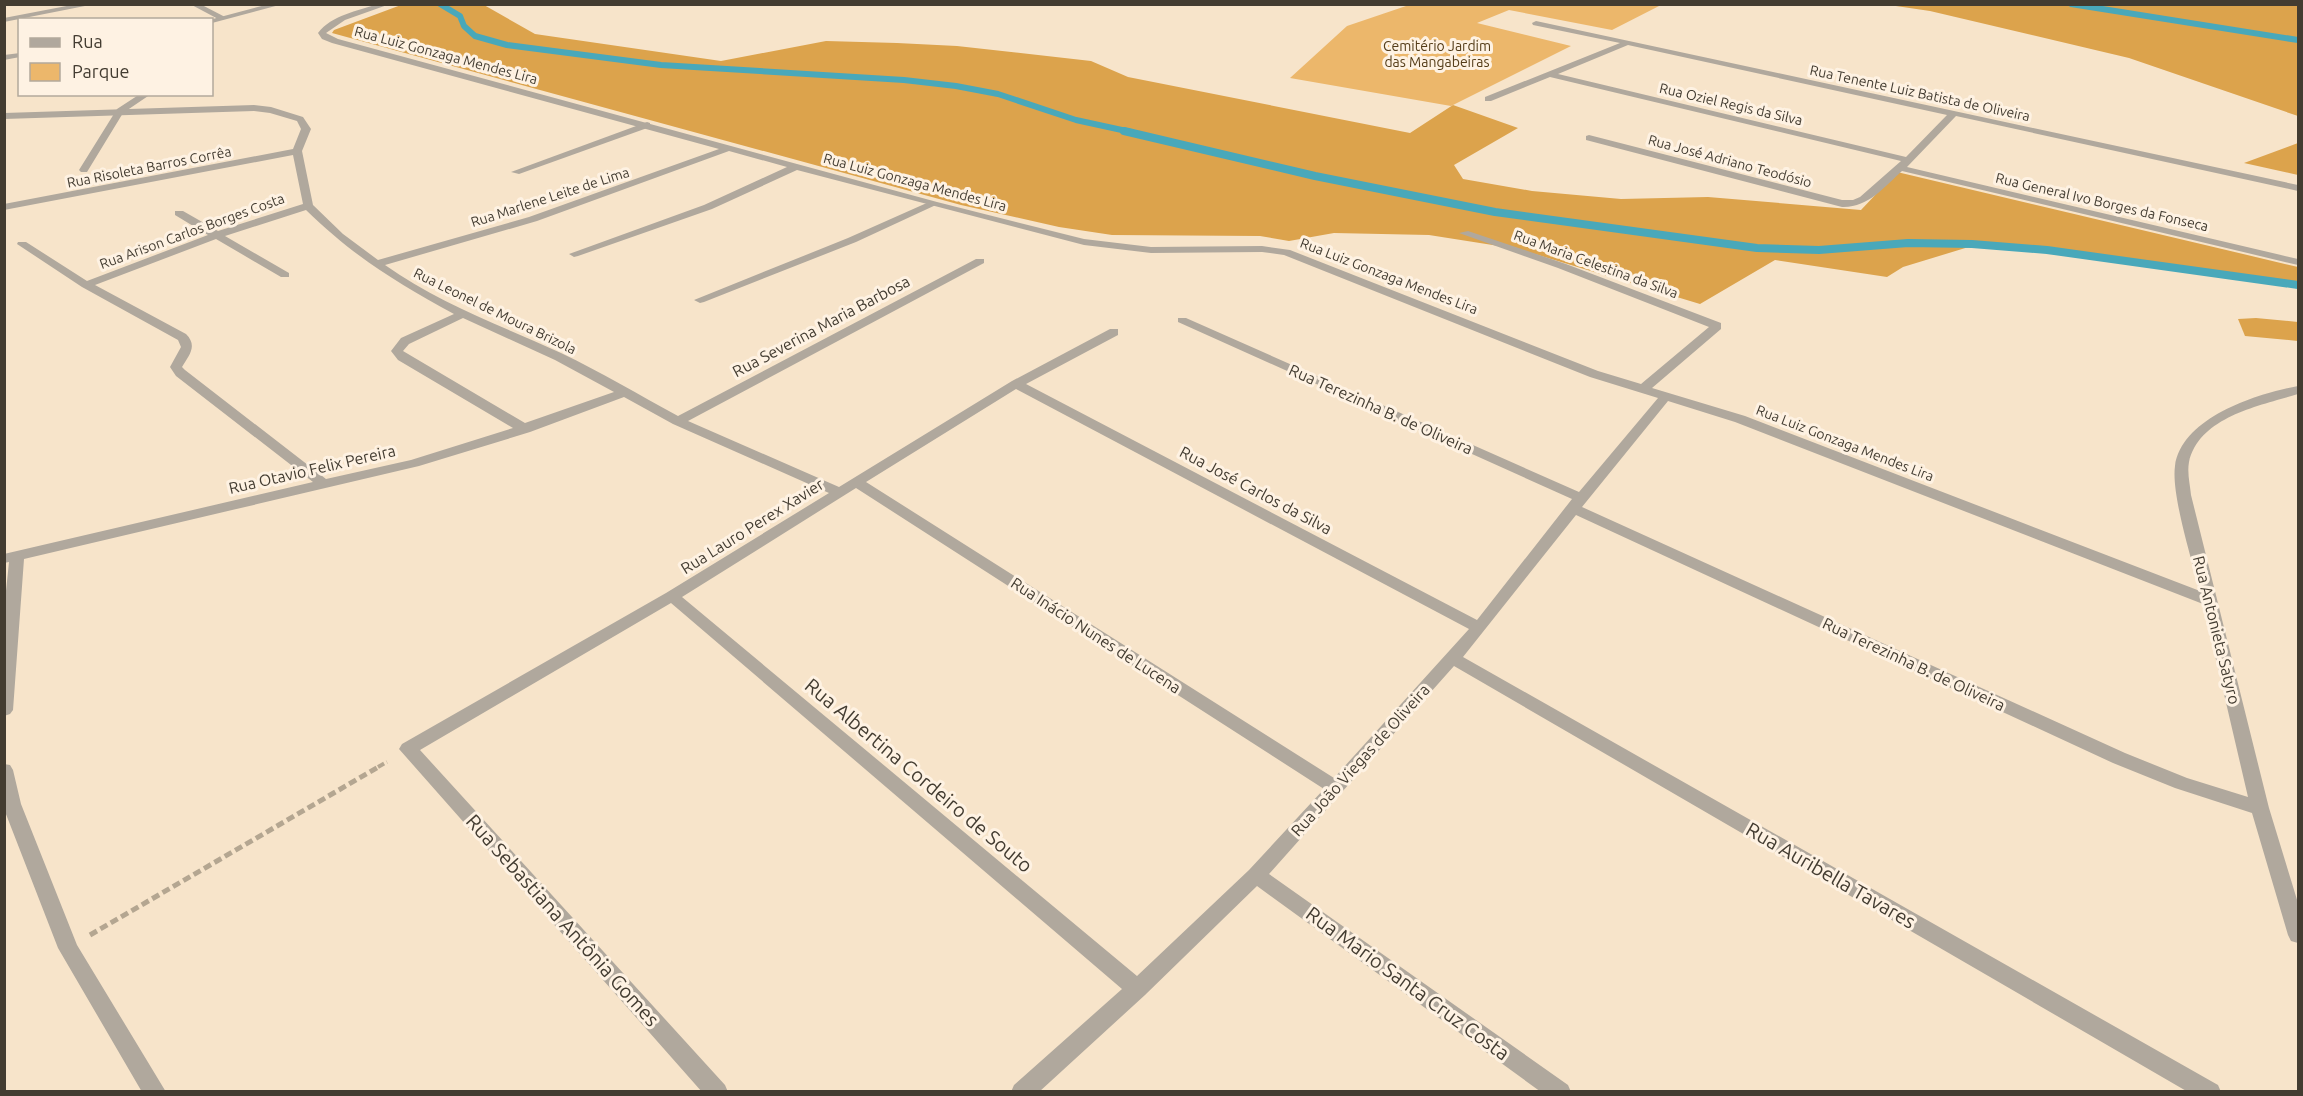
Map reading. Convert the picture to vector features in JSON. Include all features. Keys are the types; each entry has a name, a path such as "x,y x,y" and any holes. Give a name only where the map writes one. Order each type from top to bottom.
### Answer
{"street":[{"path":"4,20 92,4"},
{"path":"193,4 223,18"},
{"path":"213,21 280,4"},
{"name":"Rua Luiz Gonzaga Mendes Lira","path":"387,4 334,22 322,33 325,37 335,41 933,204 1084,242 1163,250 1262,249 1286,252 1594,374 1740,419 2210,600"},
{"name":"Rua Tenente Luiz Batista de Oliveira","path":"1536,23 2298,188"},
{"path":"1488,99 1625,44"},
{"name":"Rua Oziel Regis da Silva","path":"1547,74 1908,160"},
{"path":"84,170 120,111 144,96"},
{"path":"4,116 120,111 271,110 300,119 306,129 297,151 308,206"},
{"path":"1900,168 1953,114"},
{"path":"516,172 647,125"},
{"name":"Rua José Adriano Teodósio","path":"1589,138 1821,199 1848,204 1858,203 1864,199 1900,168"},
{"name":"Rua Marlene Leite de Lima","path":"375,264 533,219 730,148"},
{"name":"Rua Risoleta Barros Corrêa","path":"4,207 297,151"},
{"path":"574,254 708,207 797,166"},
{"name":"Rua General Ivo Borges da Fonseca","path":"1900,168 2298,262"},
{"path":"700,300 852,240 933,204"},
{"name":"Rua Leonel de Moura Brizola","path":"308,206 339,236 375,264 424,294 560,357 678,421 840,493"},
{"name":"Rua Arison Carlos Borges Costa","path":"86,285 214,236 308,206"},
{"path":"179,213 214,236 285,275"},
{"name":"Rua Maria Celestina da Silva","path":"1464,233 1562,266 1717,326 1642,390"},
{"path":"22,244 86,285 182,337 187,347 176,367 180,374 325,484"},
{"name":"Rua Severina Maria Barbosa","path":"678,421 980,261"},
{"path":"464,314 415,336 400,346 398,351 402,357 525,429"},
{"name":"Rua Terezinha B. de Oliveira","path":"1182,320 2119,758 2181,783 2260,808"},
{"name":"Rua Lauro Perex Xavier","path":"408,749 672,596 1016,384 1114,332"},
{"name":"Rua José Carlos da Silva","path":"1016,384 1479,628"},
{"name":"Rua Antonieta Satyro","path":"2298,390 2210,422 2190,438 2181,463 2184,495 2260,808 2298,935"},
{"name":"Rua Otavio Felix Pereira","path":"11,558 414,463 525,429 623,393"},
{"name":"Rua João Viegas de Oliveira","path":"1022,1092 1137,989 1256,875 1479,628 1577,503 1665,397"},
{"name":"Rua Inácio Nunes de Lucena","path":"856,482 1336,788"},
{"path":"4,710 11,558"},
{"name":"Rua Albertina Cordeiro de Souto","path":"672,596 1137,989"},
{"name":"Rua Auribella Tavares","path":"1452,658 2210,1092"},
{"name":"Rua Sebastiana Antônia Gomes","path":"408,749 717,1092"},
{"path":"4,770 12,804 68,948 155,1092"},
{"name":"Rua Mario Santa Cruz Costa","path":"1256,875 1560,1092"}],"path":[{"path":"68,948 408,749"}],"green space":[{"name":"Cemitério Jardim das Mangabeiras","path":"1409,5 1661,5 1612,30 1509,10 1477,23 1571,46 1451,106 1290,78 1347,26"}],"shaded area":[{"path":"401,5 484,5 535,34 721,61 826,41 957,46 1091,61 1128,77 1410,133 1453,105 1518,128 1454,165 1463,179 1532,191 1621,199 1708,197 1861,210 1897,172 2298,267 2298,288 2057,248 1985,242 1903,267 1887,277 1775,260 1700,304 1518,249 1429,235 1334,233 1289,241 1260,236 1112,235 1059,227 961,205 332,33 334,30"},
{"path":"1889,5 2298,5 2298,116 2129,58 1930,11"},
{"path":"2298,143 2298,175 2244,163"},
{"path":"2256,318 2298,322 2298,341 2245,336 2238,319"}],"waterway":[{"path":"440,4 460,16 464,26 475,36 507,45 661,65 904,80 956,86 998,94 1076,120 1131,132"},
{"path":"2071,4 2298,40"},
{"path":"1124,131 1315,176 1495,212 1757,248 1819,250 1908,243 1972,244 2047,250 2298,285"}]}
